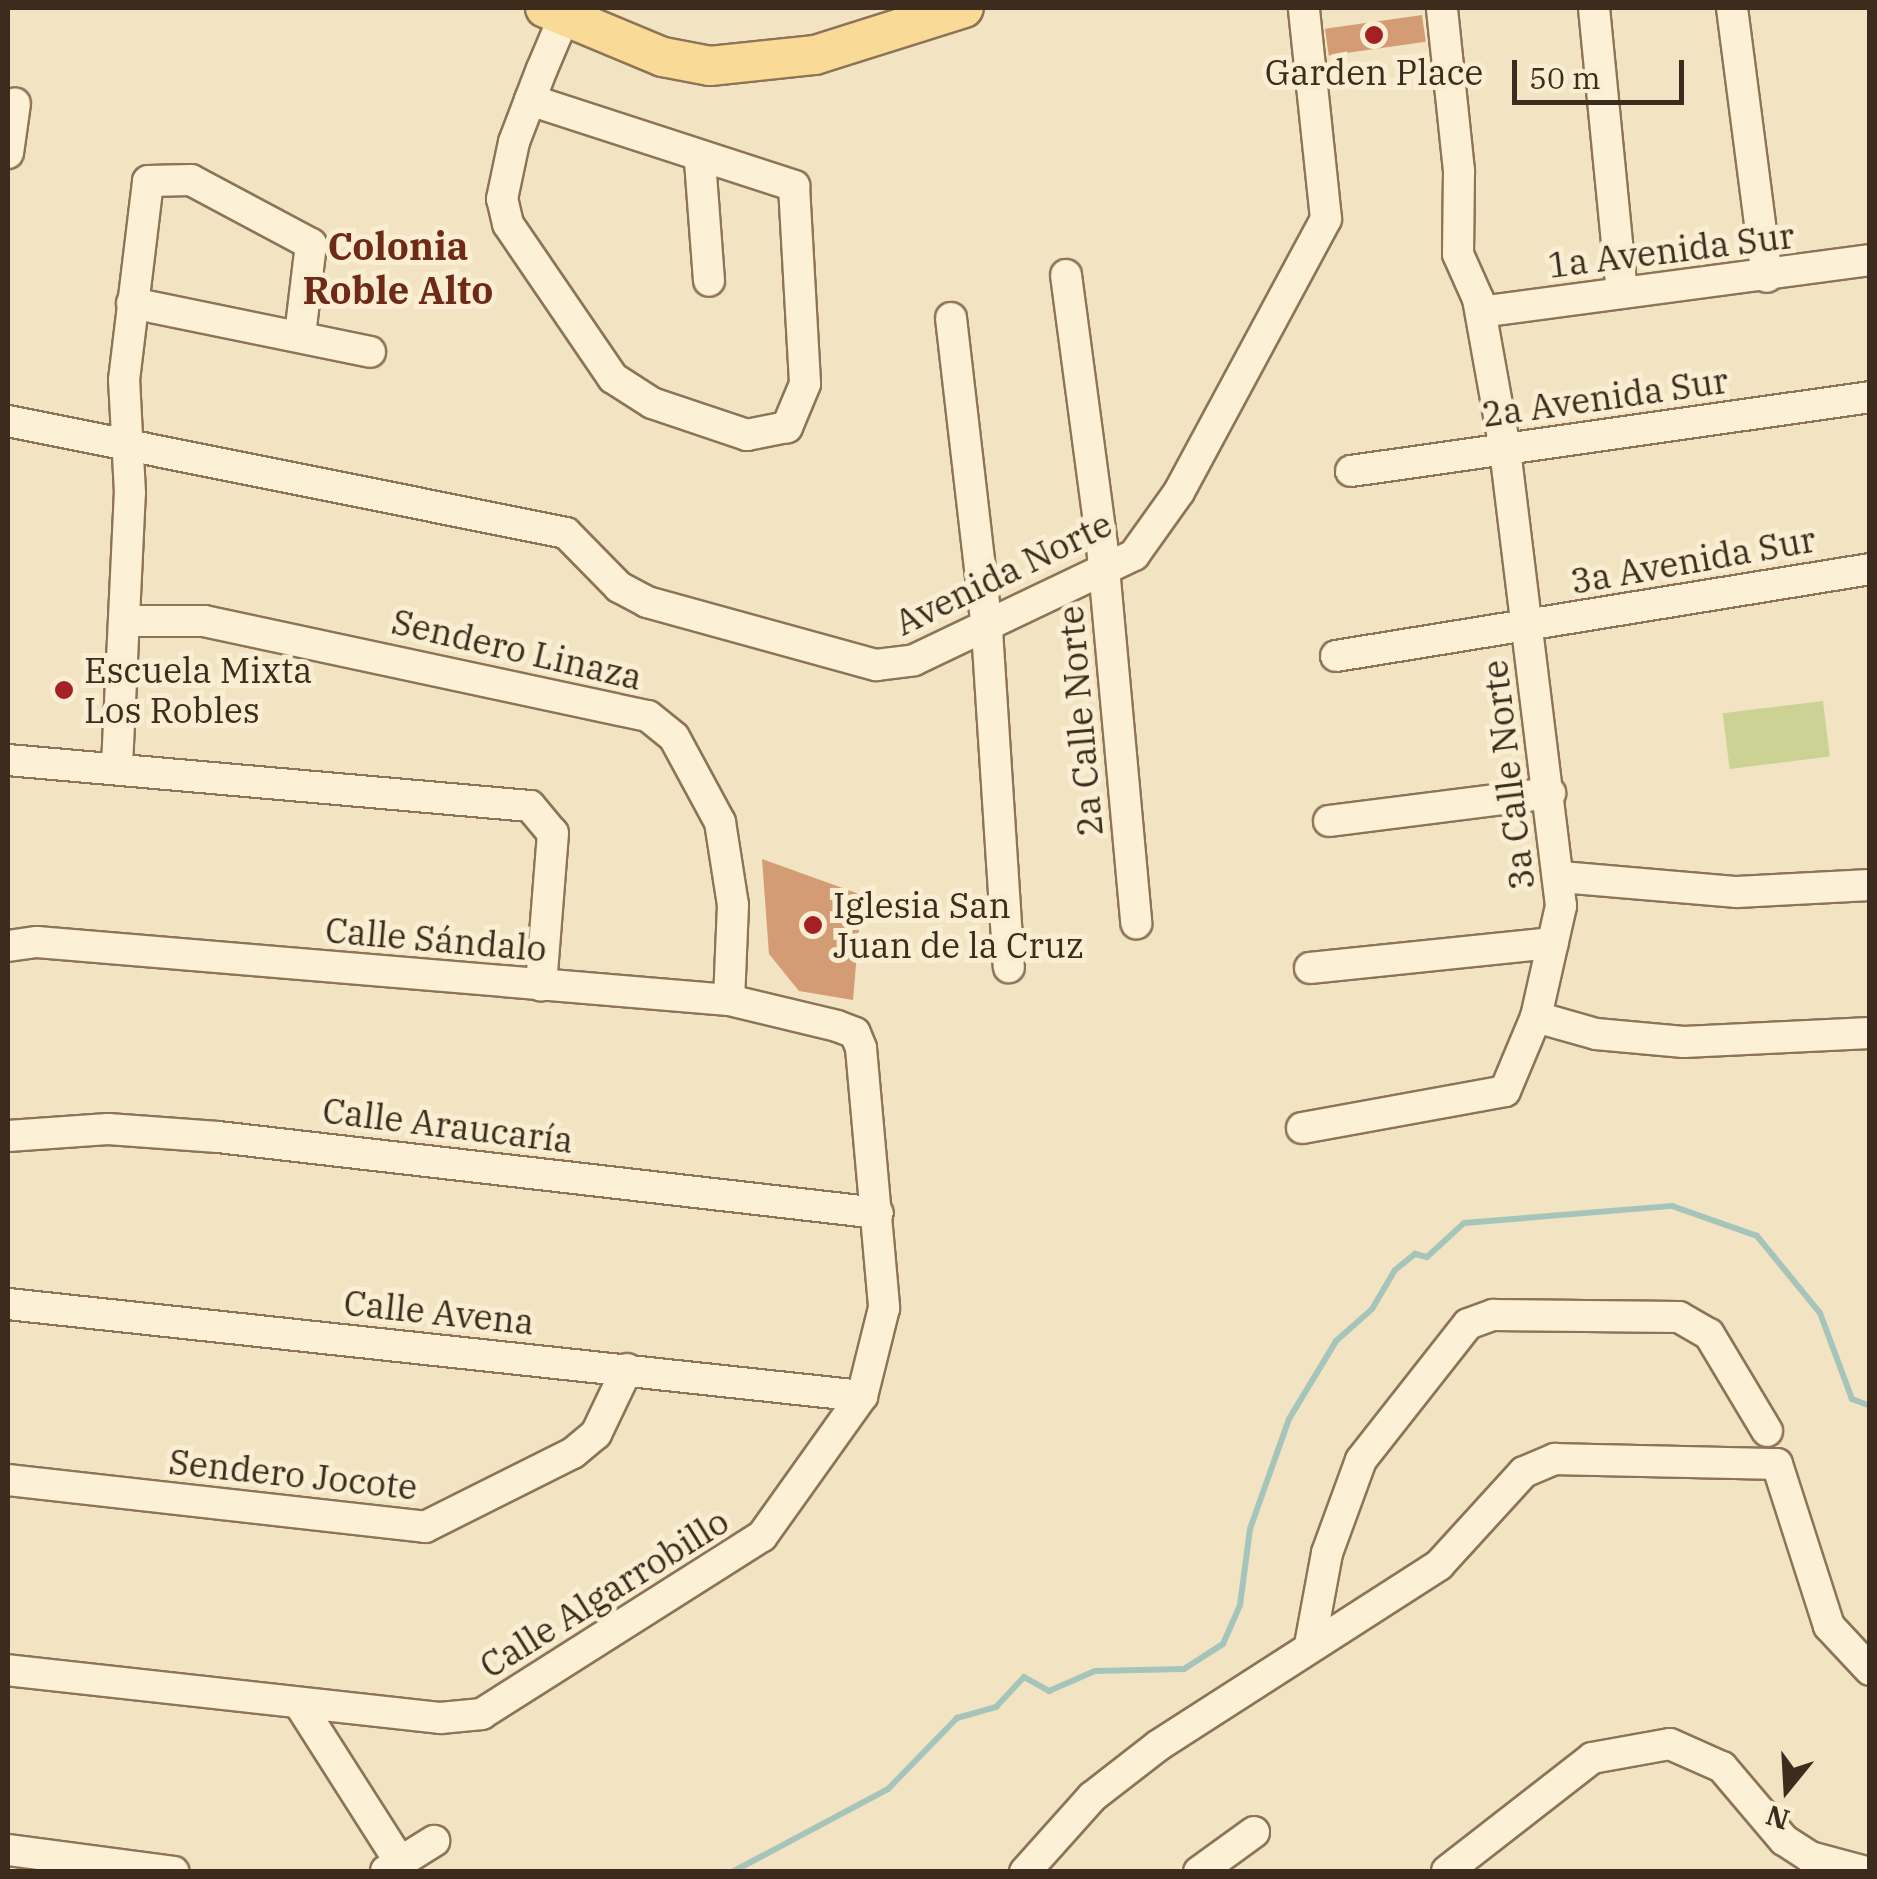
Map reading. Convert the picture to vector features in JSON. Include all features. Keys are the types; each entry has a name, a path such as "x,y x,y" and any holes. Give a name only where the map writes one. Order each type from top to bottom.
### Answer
{"main road":[{"path":"554,12 663,57 710,66 815,55 964,8"}],"street":[{"name":"Avenida Norte","path":"8,421 120,439 566,533 632,596 876,665 914,660 988,630 1104,569 1153,535 1326,219 1304,8"},
{"name":"3a Calle Norte","path":"1302,1128 1506,1091 1536,1017 1553,943 1562,877 1505,450 1480,306 1484,278 1459,171 1442,8"},
{"path":"1594,8 1622,293"},
{"path":"1732,8 1767,277"},
{"path":"530,100 700,161 783,177 794,186 804,384 788,427 747,435 652,403 613,378 508,224 502,199 554,12"},
{"path":"8,153 15,103"},
{"path":"700,161 709,281"},
{"path":"118,766 124,621 120,439 142,190 168,176 311,244 300,334"},
{"name":"1a Avenida Sur","path":"1480,306 1767,277 1870,260"},
{"name":"2a Calle Norte","path":"1066,275 1104,569 1136,923"},
{"path":"132,303 300,334 370,352"},
{"path":"951,318 988,630 1009,967"},
{"name":"2a Avenida Sur","path":"1350,471 1870,397"},
{"name":"3a Avenida Sur","path":"1336,656 1870,569"},
{"name":"Sendero Linaza","path":"124,621 204,621 648,716 674,737 720,822 733,906 730,1000"},
{"path":"8,760 118,766 542,812 553,833 540,986"},
{"path":"1328,820 1550,793"},
{"path":"1562,877 1737,892 1870,885"},
{"name":"Calle Sándalo","path":"8,946 37,942 730,1000 855,1033"},
{"path":"1310,968 1553,943"},
{"path":"1536,1017 1596,1034 1684,1042 1870,1033"},
{"name":"Calle Algarrobillo","path":"8,1670 300,1705 461,1719 523,1692 762,1536 862,1396 884,1308 878,1213 855,1033"},
{"name":"Calle Araucaría","path":"8,1136 108,1130 218,1136 878,1213"},
{"name":"Calle Avena","path":"8,1304 862,1396"},
{"path":"1310,1646 1326,1553 1361,1460 1468,1324 1493,1315 1678,1316 1709,1334 1767,1431"},
{"name":"Sendero Jocote","path":"8,1480 425,1528 573,1452 596,1434 627,1369"},
{"path":"1025,1872 1106,1786 1310,1646 1439,1565 1538,1463 1766,1461 1785,1470 1829,1626 1870,1670"},
{"path":"300,1705 392,1867 434,1841"},
{"path":"1447,1871 1592,1758 1670,1744 1722,1766 1784,1840 1810,1858 1866,1872"},
{"path":"1199,1872 1254,1832"},
{"path":"8,1850 95,1865 174,1872"},
{"path":"1447,1871 1462,1872"}],"green space":[{"path":"1823,701 1830,757 1730,769 1723,713"}],"building":[{"name":"Garden Place","path":"1422,15 1426,42 1329,55 1325,29"},
{"name":"Iglesia San Juan de la Cruz","path":"762,859 862,895 853,1000 799,991 769,954"}],"waterway":[{"path":"732,1872 888,1789 957,1718 996,1707 1024,1677 1049,1691 1095,1671 1184,1669 1223,1644 1240,1605 1250,1529 1289,1419 1336,1341 1372,1309 1395,1270 1415,1254 1427,1257 1464,1223 1672,1206 1757,1236 1820,1313 1852,1399 1870,1406"}],"place":[{"name":"Garden Place","path":"1374,35"},
{"name":"Escuela Mixta Los Robles","path":"64,690"},
{"name":"Iglesia San Juan de la Cruz","path":"813,925"}],"district":[{"name":"Colonia Roble Alto","path":"398,268"}]}
